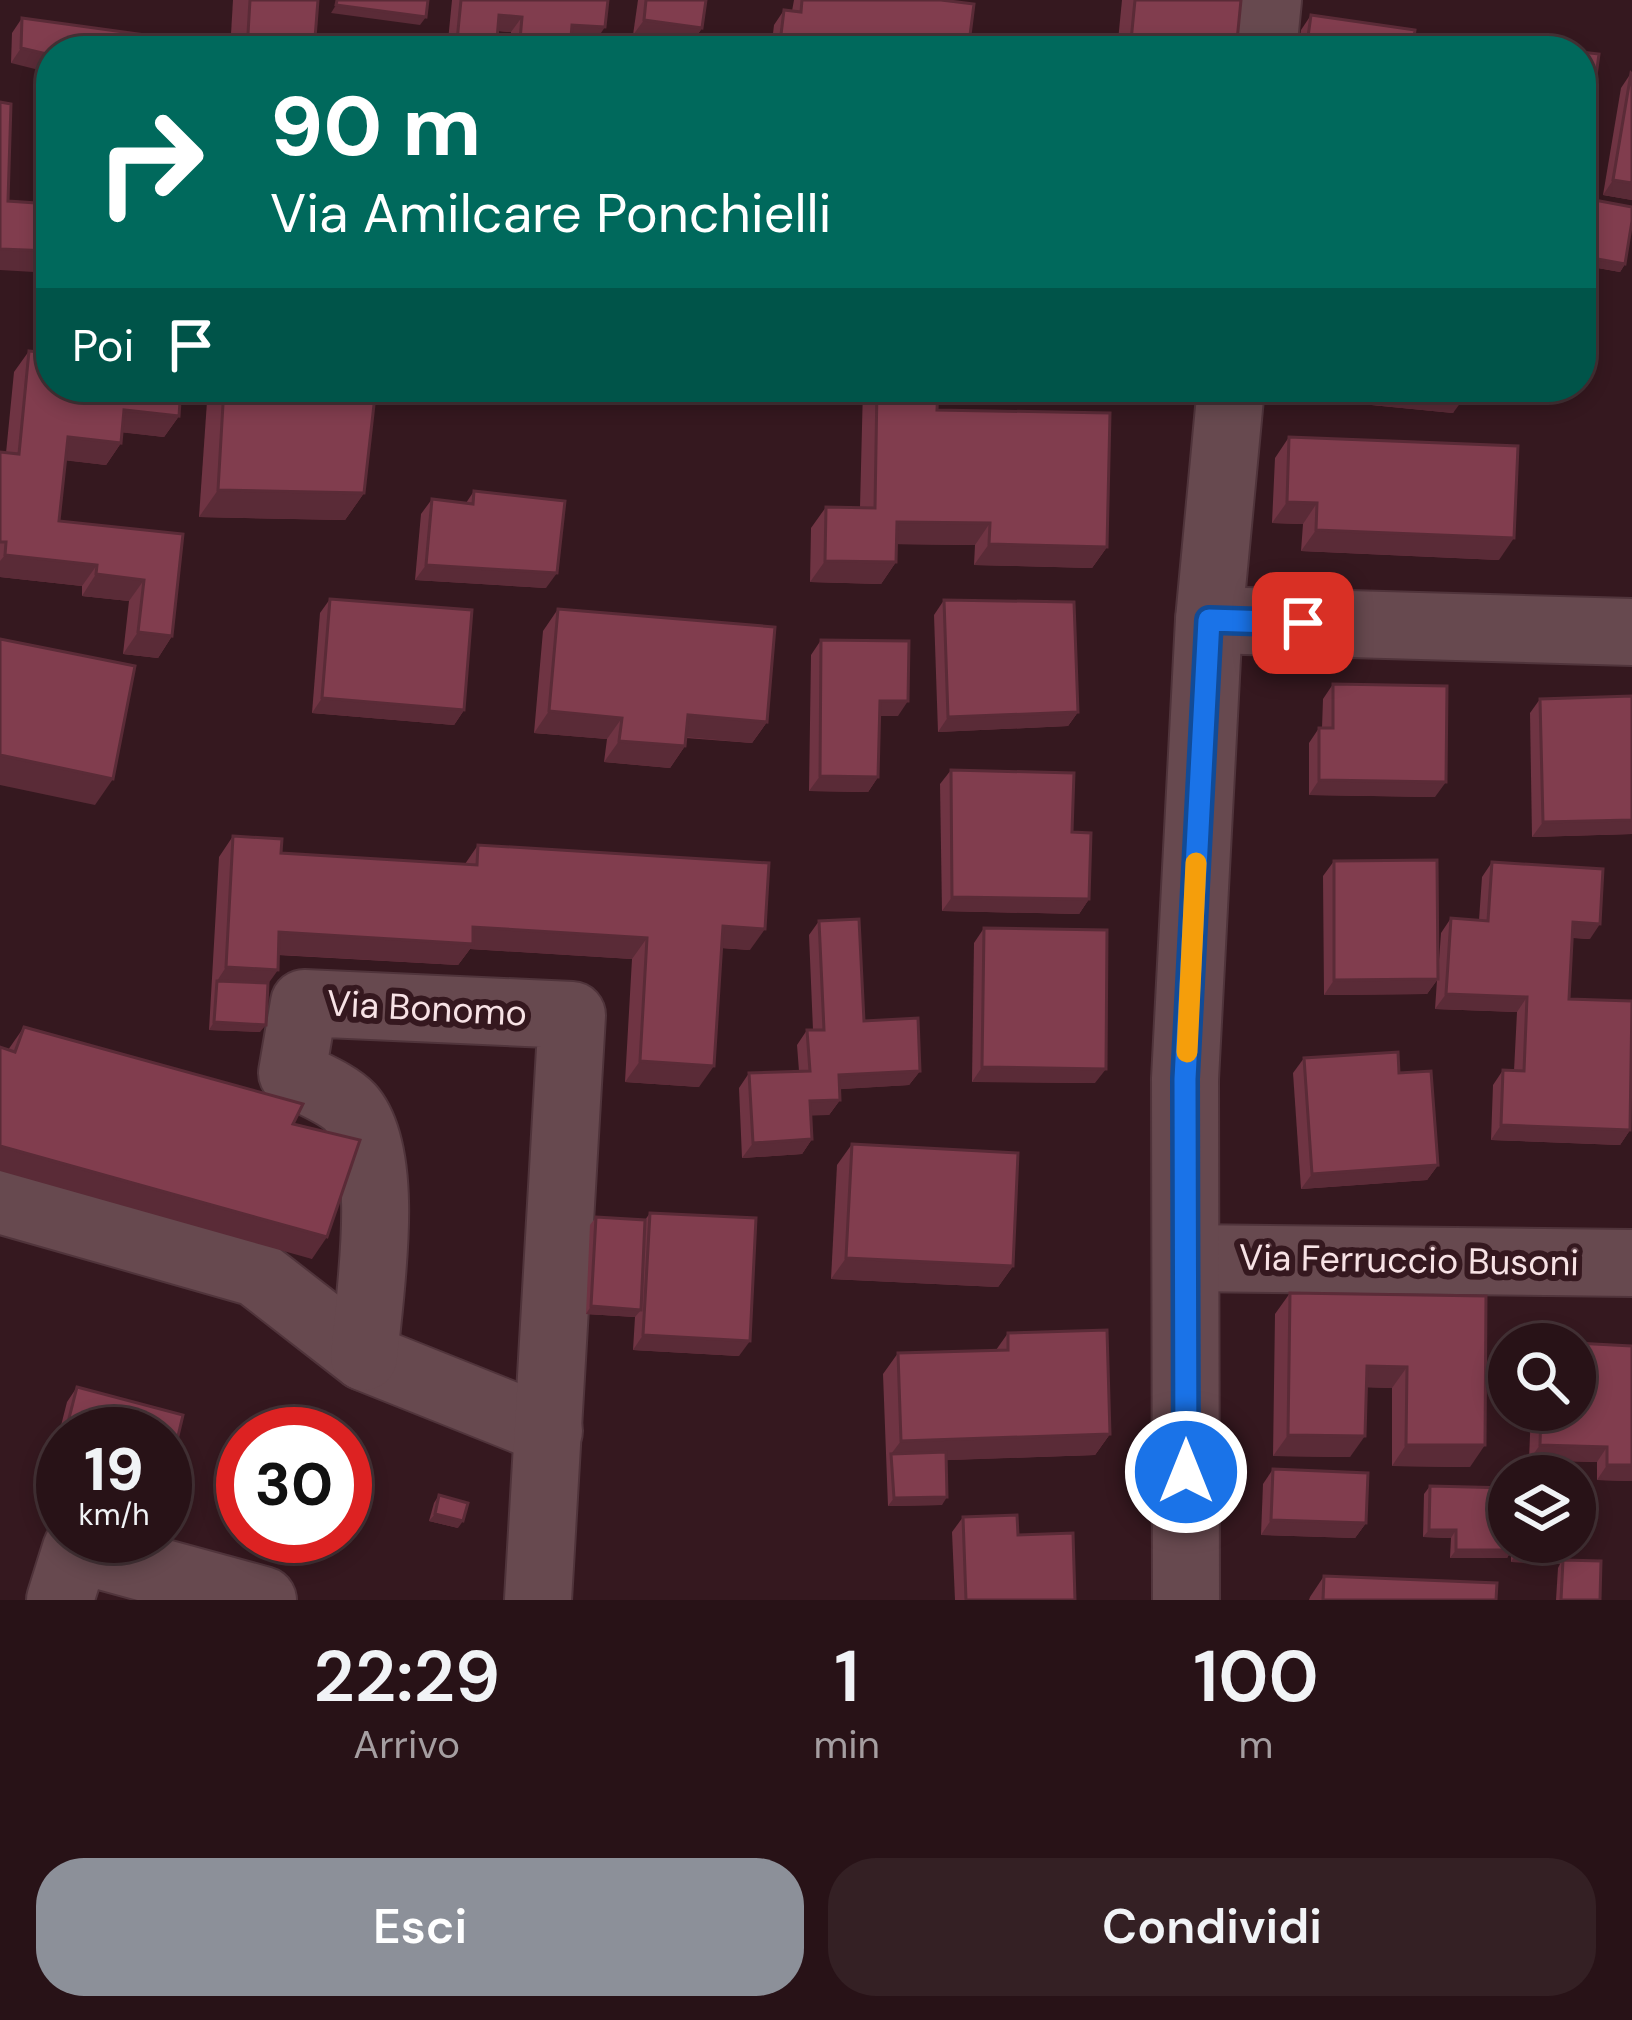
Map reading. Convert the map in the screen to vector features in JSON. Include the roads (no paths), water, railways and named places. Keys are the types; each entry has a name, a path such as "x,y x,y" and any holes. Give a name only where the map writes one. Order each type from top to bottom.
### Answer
{"street":[{"path":"1264,36 1268,0"},
{"path":"1186,1600 1185,1079 1209,620 1230,402"},
{"path":"1209,620 1632,632"},
{"name":"Via Bonomo","path":"364,1357 375,1226 368,1146 350,1107 292,1073 304,1003 572,1015 538,1600"},
{"path":"0,1200 256,1273 364,1357 549,1430"},
{"name":"Via Ferruccio Busoni","path":"1186,1258 1632,1263"},
{"path":"68,1575 262,1600"}]}
